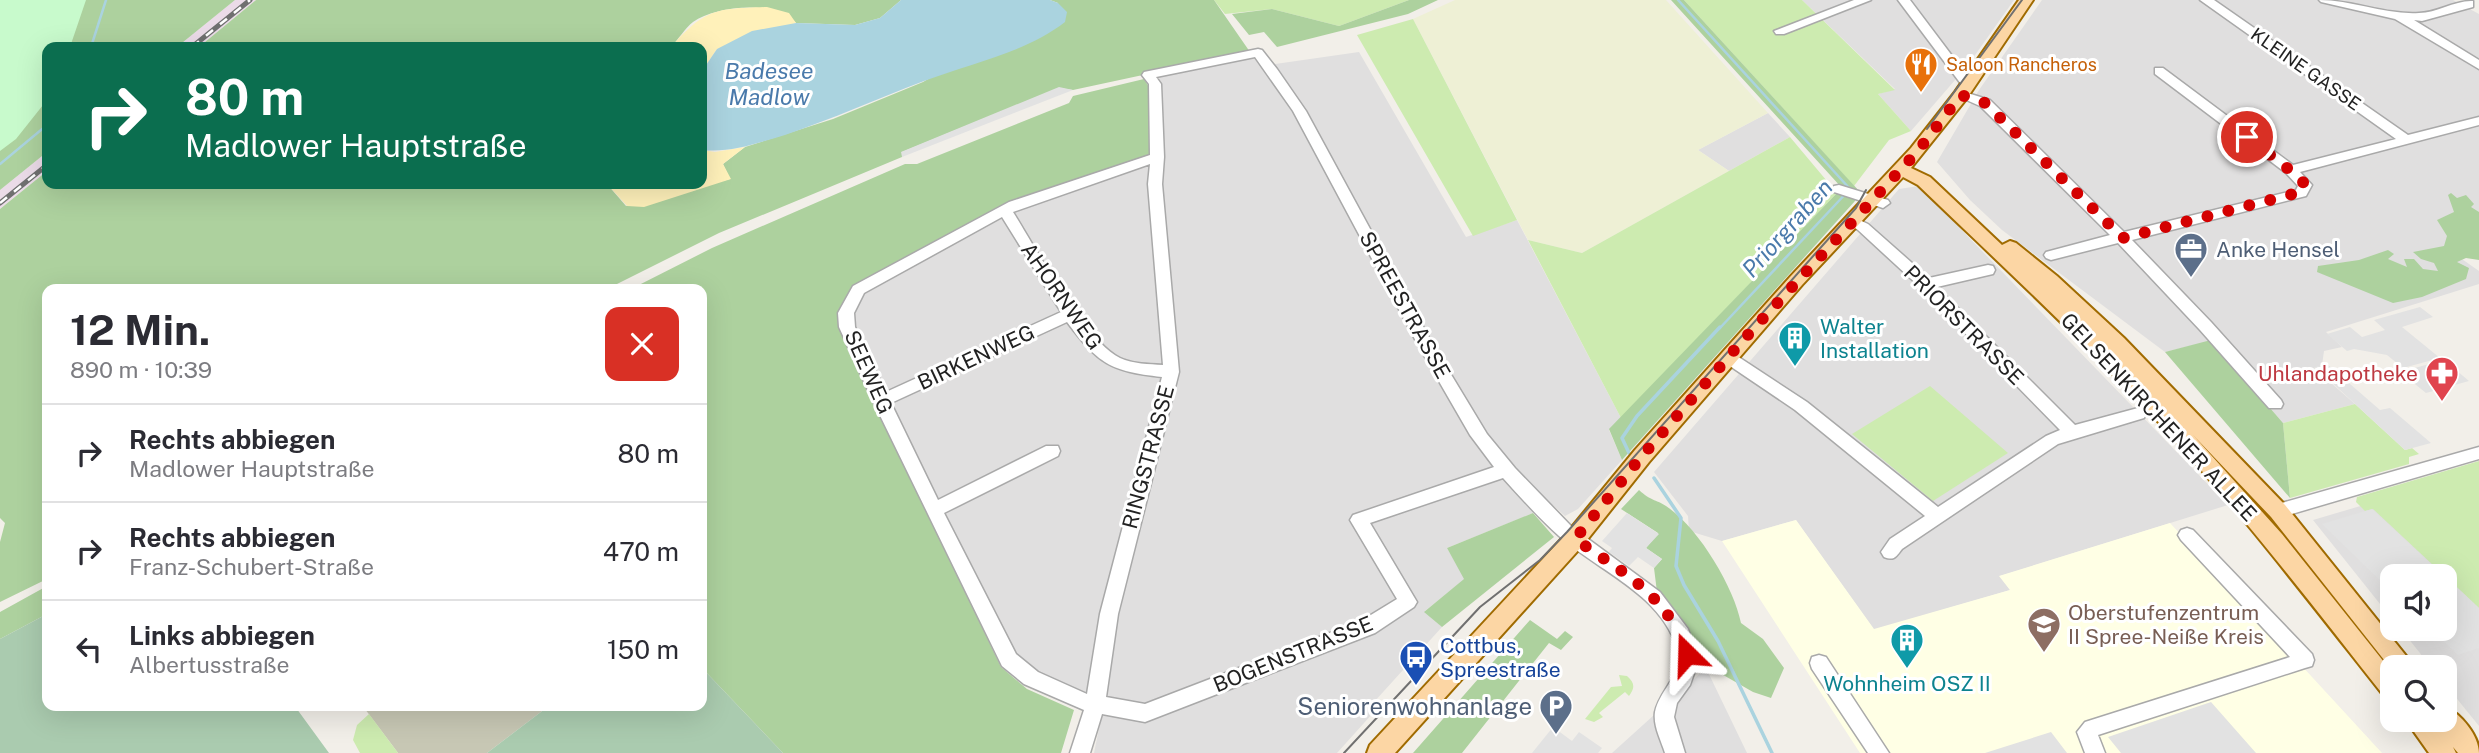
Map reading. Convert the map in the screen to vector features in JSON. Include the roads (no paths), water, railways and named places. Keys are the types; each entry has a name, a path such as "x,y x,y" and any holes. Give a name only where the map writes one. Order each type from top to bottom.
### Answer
{"main road":[{"path":"1379,753 1575,539 1729,358 1905,166 1964,90 2026,0"},
{"name":"GELSENKIRCHENER ALLEE","path":"1905,166 1931,174 1994,234 2051,280 2117,342 2278,511 2394,655"},
{"name":"GELSENKIRCHENER ALLEE","path":"1905,166 2034,285 2157,408 2274,540 2380,673"},
{"path":"2427,732 2444,753"},
{"path":"2456,732 2473,753"}],"street":[{"path":"1780,31 1865,0"},
{"path":"1904,0 1941,46 1964,90 1985,103 2123,238 2220,339 2275,404"},
{"name":"KLEINE GASSE","path":"2206,0 2405,139"},
{"path":"2325,0 2398,16 2422,17 2470,5"},
{"path":"2398,16 2479,65"},
{"name":"RINGSTRASSE","path":"1080,753 1095,706 1109,614 1171,372 1155,184 1156,84 1148,75 1258,53"},
{"name":"SPREESTRASSE","path":"1258,53 1306,120 1429,352 1485,444 1559,526 1630,575 1648,591 1674,622 1683,639 1688,670 1669,701 1665,714 1675,753"},
{"path":"2051,255 2301,192 2305,185 2291,170 2160,71"},
{"path":"2291,170 2479,121"},
{"name":"SEEWEG","path":"1095,706 1031,678 1009,660 881,401 847,327 846,313 858,290 1006,212 1014,205 1157,158"},
{"path":"1839,189 1872,199"},
{"name":"AHORNWEG","path":"1006,212 1071,314 1101,354 1115,363 1171,372"},
{"name":"PRIORSTRASSE","path":"1853,222 1863,227 1926,284 2072,432"},
{"path":"1926,284 1988,270"},
{"name":"BIRKENWEG","path":"881,401 1071,314"},
{"path":"1729,358 1801,406 1939,517"},
{"path":"1890,552 1896,544 1983,489 2052,440 2138,414"},
{"path":"933,510 1052,451"},
{"path":"2278,511 2479,453"},
{"name":"BOGENSTRASSE","path":"1095,706 1144,713 1368,627 1408,601 1359,520 1506,470"},
{"path":"2095,753 2087,732 2092,727 2305,660 2187,535"},
{"path":"1819,663 1879,753"}],"water":[{"name":"Badesee Madlow","path":"901,0 1050,0 1058,3 1067,12 1065,22 1015,50 924,81 785,135 734,149 707,150 707,64 717,49 752,31 796,23 855,25 880,18"}],"waterway":[{"path":"93,42 106,0"},
{"name":"Priorgraben","path":"1678,0 1850,189 1719,329"},
{"path":"0,164 42,129"},
{"name":"Priorgraben","path":"1629,453 1622,438 1637,416 1720,327"},
{"name":"Priorgraben","path":"1654,478 1681,518 1676,566 1684,585 1718,641 1772,753"}],"tram line":[{"path":"1927,129 2022,0"},
{"path":"1344,753 1480,607 1540,560 1567,532 1856,208 1866,190"}],"railway":[{"path":"198,42 250,0"},
{"path":"0,203 42,169"}],"place":[{"name":"Saloon Rancheros","path":"1921,94"},
{"name":"Anke Hensel","path":"2191,279"},
{"name":"Walter Installation","path":"1795,368"},
{"name":"Uhlandapotheke","path":"2442,403"},
{"name":"Oberstufenzentrum II Spree-Neiße Kreis","path":"2044,654"},
{"name":"Wohnheim OSZ II","path":"1907,670"},
{"name":"Cottbus, Spreestraße","path":"1416,687"},
{"name":"Seniorenwohnanlage","path":"1556,736"}]}
